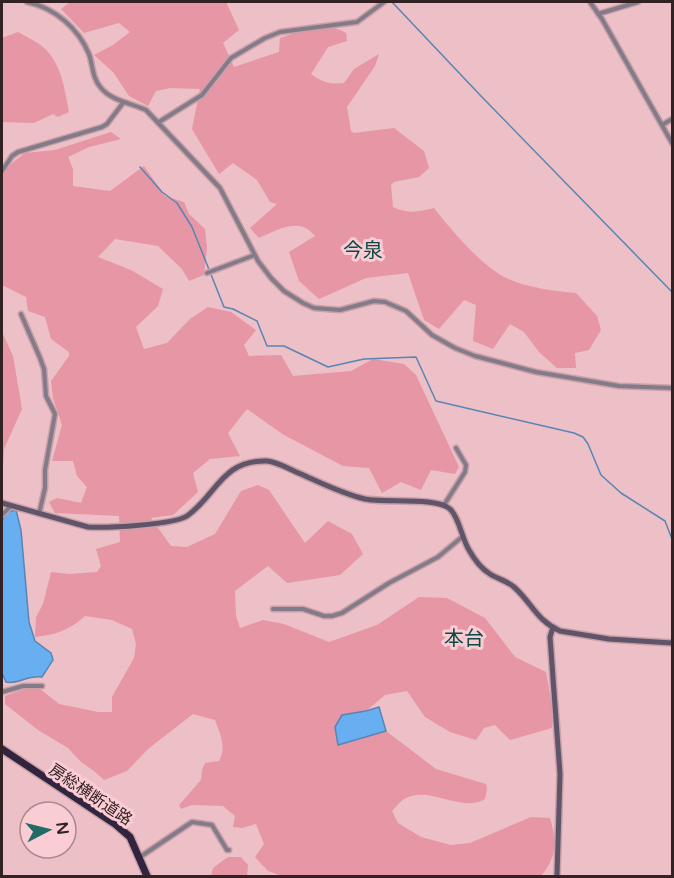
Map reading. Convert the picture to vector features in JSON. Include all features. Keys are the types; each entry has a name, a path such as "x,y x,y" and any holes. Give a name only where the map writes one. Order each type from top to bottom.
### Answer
{"highway":[{"name":"房総横断道路","path":"2,749 116,824 130,837 147,876"}],"street":[{"path":"27,2 35,2 63,19 74,30 90,56 92,71 100,87 123,103 133,104 146,110 220,188 255,255 271,278 284,291 314,308 340,310 375,301 386,302 406,311 432,335 455,348 475,356 536,372 619,386 672,387"},
{"path":"159,122 202,95 231,58 265,38 280,32 357,22 384,2"},
{"path":"590,2 672,143"},
{"path":"598,14 638,2"},
{"path":"2,171 12,156 18,152 102,127 123,103"},
{"path":"662,125 672,120"},
{"path":"207,273 255,255"},
{"path":"21,314 44,369 46,396 55,414 45,470 45,488 39,514"},
{"path":"444,505 465,472 466,465 456,448"},
{"path":"2,503 88,527 101,528 173,521 189,515 226,475 237,468 247,463 269,461 364,499 383,502 432,502 444,505 453,512 462,537 481,566 490,574 515,588 537,615 560,631 609,639 672,643"},
{"path":"2,515 10,506"},
{"path":"273,609 303,609 324,616 342,613 389,583 438,556 462,537"},
{"path":"552,627 550,637 560,774 557,876"},
{"path":"2,692 23,686 42,686"},
{"path":"139,857 192,822 212,825 226,850 229,850"}],"shaded area":[{"path":"70,2 226,2 239,30 223,43 234,67 279,52 280,38 313,28 338,29 346,33 347,41 328,47 311,74 334,84 344,83 354,69 379,54 375,66 347,107 351,131 354,133 394,128 424,151 429,168 419,177 394,182 391,185 393,207 413,212 434,208 456,235 499,274 526,285 576,293 597,316 601,330 589,350 575,353 576,368 557,368 539,352 524,332 510,324 493,349 473,341 476,305 464,300 439,329 424,320 408,273 366,278 319,299 299,281 289,252 315,236 309,230 295,226 259,238 250,228 277,204 270,202 257,180 233,163 219,174 192,129 200,89 170,88 156,91 148,106 129,96 113,72 94,55 113,45 130,32 119,23 84,33 61,9"},
{"path":"18,32 43,47 54,60 61,77 69,112 58,117 53,114 34,123 2,122 2,38"},
{"path":"111,132 121,139 89,147 68,157 73,169 73,186 110,191 144,166 165,196 184,202 189,214 205,229 207,247 204,275 189,281 182,269 158,246 115,239 98,257 131,270 163,289 158,306 136,327 144,349 167,343 190,319 208,307 231,312 256,330 244,345 249,356 281,355 293,376 351,371 373,359 404,364 416,375 459,467 455,474 431,470 421,490 401,482 382,493 369,468 343,466 284,435 247,409 228,433 240,456 210,459 193,473 198,492 173,515 151,518 171,546 187,547 215,534 241,491 258,485 269,490 305,543 328,521 352,534 363,554 340,575 287,583 268,566 235,591 236,616 240,628 263,620 284,624 329,642 377,625 419,597 447,598 485,618 515,657 546,672 552,706 552,728 510,740 495,725 484,728 476,740 450,732 425,717 407,691 385,695 366,711 342,715 353,741 386,731 436,769 486,784 485,799 476,802 456,802 425,795 415,795 402,800 392,811 398,823 421,837 451,845 470,843 531,817 550,818 554,835 553,856 541,876 282,876 268,871 255,857 264,844 256,824 242,828 233,827 235,816 223,806 192,805 181,809 179,805 201,780 205,763 219,761 222,740 215,720 193,714 148,749 127,771 104,780 81,762 68,748 38,730 5,704 5,696 24,689 39,688 59,704 98,712 112,712 112,697 134,658 136,644 132,629 112,620 85,616 62,631 35,637 36,617 43,604 51,572 69,574 97,572 101,566 96,549 120,542 119,516 55,513 49,502 57,498 81,503 87,487 77,476 73,461 52,461 62,425 53,398 51,381 69,356 69,352 51,339 45,317 28,311 26,297 2,285 2,176 12,163 25,153 55,150"},
{"path":"2,332 13,356 22,409 4,449 2,482"},
{"path":"228,857 241,857 248,865 247,876 211,876 213,868"}],"water":[{"path":"16,510 21,530 29,622 35,641 51,653 53,660 42,677 31,677 10,683 6,682 2,673 2,520 8,512"},
{"path":"379,707 386,731 338,745 335,727 342,715"}],"waterway":[{"path":"392,2 672,292"},
{"path":"140,167 162,192 177,203 192,227 224,307 257,321 267,346 284,346 328,367 364,359 416,357 436,401 583,437 601,475 621,493 665,521 672,539"}],"district":[{"name":"今泉","path":"363,250"},
{"name":"本台","path":"464,638"}]}
